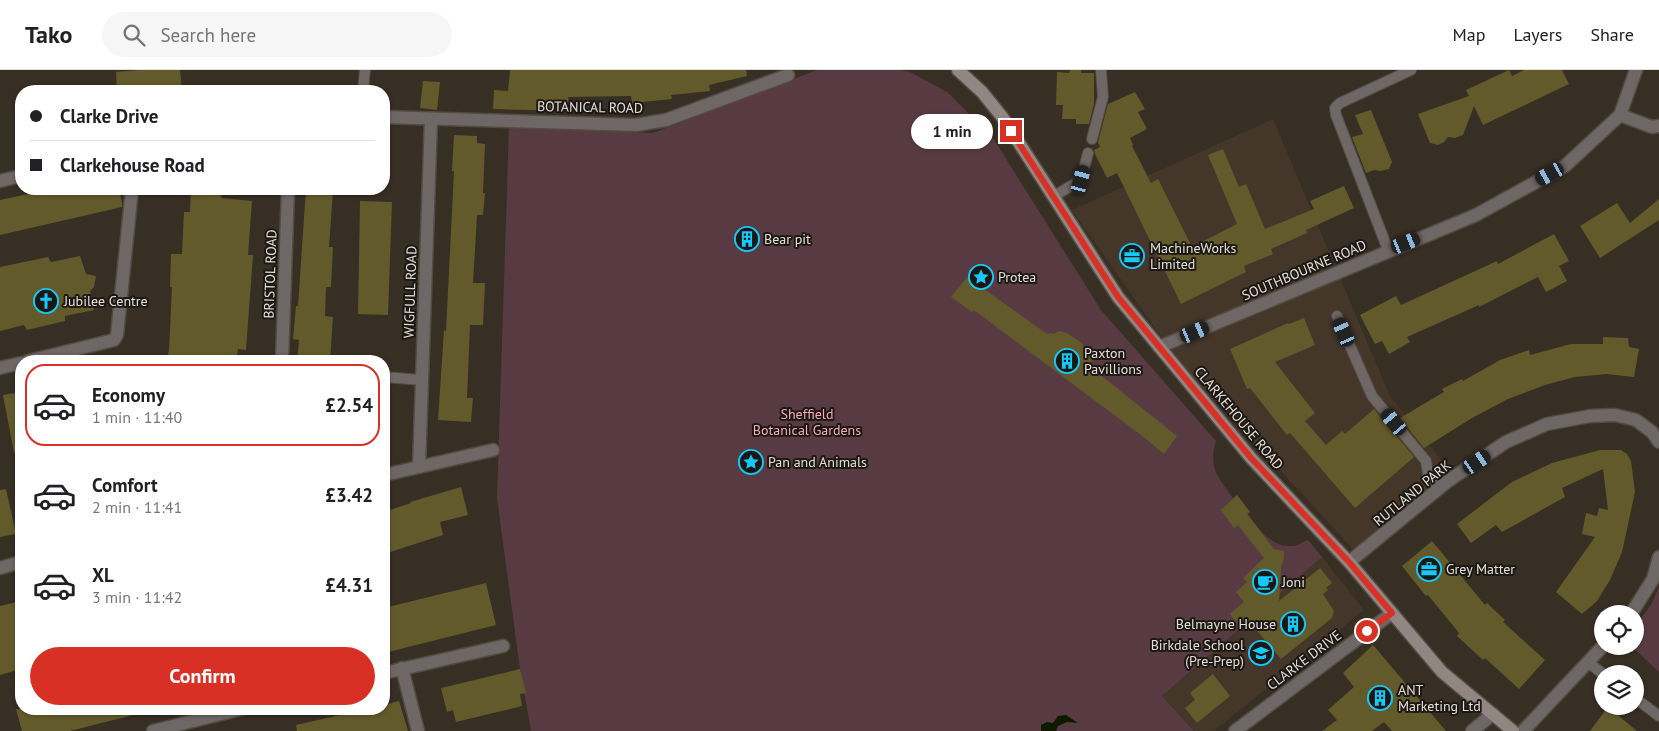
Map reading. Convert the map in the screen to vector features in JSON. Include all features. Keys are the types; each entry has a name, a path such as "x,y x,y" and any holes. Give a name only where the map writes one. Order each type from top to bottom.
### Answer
{"main road":[{"name":"CLARKEHOUSE ROAD","path":"959,70 982,92 1003,118 1118,297 1251,458 1349,562 1442,672 1513,731"}],"street":[{"name":"SOUTHBOURNE ROAD","path":"1159,347 1388,250 1476,215 1566,166 1620,115 1636,70"},
{"name":"BOTANICAL ROAD","path":"390,117 636,125 666,120 788,75"},
{"path":"1620,115 1652,127 1659,126"},
{"name":"WIGFULL ROAD","path":"419,467 432,119"},
{"path":"0,181 15,177"},
{"path":"53,355 114,340 117,335 131,195"},
{"name":"BRISTOL ROAD","path":"282,355 288,195"},
{"path":"0,368 15,364"},
{"name":"RUTLAND PARK","path":"1349,562 1439,488 1506,442 1547,424 1590,416 1615,415 1636,420 1652,432 1659,442"},
{"path":"390,474 493,450"},
{"path":"1638,605 1656,581 1659,557"},
{"path":"0,568 15,564"},
{"name":"CLARKE DRIVE","path":"1235,731 1392,613"},
{"path":"390,671 503,646"},
{"path":"1523,731 1596,655"},
{"path":"402,668 418,731"},
{"path":"1472,731 1493,714"},
{"path":"153,731 217,715"}],"lane":[{"path":"364,85 365,70"},
{"path":"1092,139 1103,97 1101,70"},
{"path":"1388,250 1336,116 1335,108 1340,103 1411,70"},
{"path":"1054,196 1081,180 1088,153"},
{"path":"1337,316 1372,396 1426,461 1428,474 1439,488"},
{"path":"390,377 422,380"},
{"path":"1589,663 1594,667"},
{"path":"1644,705 1659,716"}],"shaded area":[{"path":"1273,119 1390,396 1456,478 1364,561 1176,358 1072,210"},
{"name":"Birkdale School (Pre-Prep)","path":"1322,557 1364,610 1214,731 1194,731 1162,696"},
{"path":"1066,715 1078,723 1067,722 1058,726 1056,731 1041,731 1041,725 1047,722 1053,723 1058,716"}],"green space":[{"name":"Sheffield Botanical Gardens","path":"817,70 900,70 910,72 947,92 993,138 1101,310 1216,441 1213,458 1216,472 1233,498 1237,495 1250,512 1248,514 1257,526 1272,541 1285,546 1293,546 1308,540 1322,557 1162,696 1194,731 531,731 520,669 497,498 509,127 653,133"},
{"path":"1659,587 1659,672 1641,655 1644,655 1644,614 1651,605"}],"building":[{"path":"180,70 181,85 117,85 116,72"},
{"path":"510,70 746,70 747,76 709,85 710,91 671,95 672,99 632,103 631,96 568,97 571,111 493,109 494,90 508,91"},
{"path":"1070,70 1081,70 1081,73 1094,73 1094,104 1089,124 1076,124 1076,119 1062,119 1063,105 1056,105 1057,72 1069,73"},
{"path":"1509,70 1512,76 1524,70 1562,70 1569,84 1483,125 1474,106 1463,135 1455,138 1448,137 1438,145 1430,143 1418,114 1469,96 1466,90"},
{"path":"423,81 440,82 437,110 420,108"},
{"path":"1135,92 1145,109 1138,112 1147,129 1130,138 1132,146 1151,183 1158,179 1192,247 1237,224 1208,155 1223,149 1239,187 1246,184 1265,229 1314,209 1310,201 1344,186 1354,208 1306,230 1307,233 1271,249 1273,254 1244,266 1246,272 1181,304 1117,173 1107,178 1094,150 1100,147 1098,142 1108,104"},
{"path":"1371,110 1392,162 1389,169 1374,170 1366,173 1352,137 1363,134 1355,115"},
{"path":"454,135 477,136 477,143 485,144 483,193 485,193 483,215 477,215 473,283 485,283 483,325 470,325 467,398 473,398 471,422 438,420 444,330 446,331"},
{"path":"24,195 120,195 122,207 0,235 0,200"},
{"path":"191,195 221,195 221,198 252,201 248,255 253,255 246,350 238,349 237,355 168,355 172,287 170,287 171,254 182,254 184,212 190,212"},
{"path":"306,195 333,195 329,247 333,247 331,287 326,287 325,316 333,317 330,355 298,355 299,340 293,339 296,306 298,306"},
{"path":"1659,199 1659,220 1600,258 1580,226 1617,203 1630,223"},
{"path":"360,201 392,202 388,315 358,314"},
{"name":"Bear pit","path":"747,227 756,230 759,239 756,248 747,251 738,248 735,239 738,230"},
{"path":"1554,234 1569,261 1559,266 1567,281 1546,292 1538,277 1479,307 1479,305 1407,337 1410,342 1389,354 1382,341 1375,344 1360,315 1396,296 1401,305 1497,261 1498,264"},
{"name":"Jubilee Centre","path":"80,256 86,274 96,276 94,287 90,291 94,310 65,316 65,321 27,330 24,325 0,331 0,267 48,257 51,262"},
{"name":"Paxton Pavillions","path":"972,271 988,283 984,289 1047,334 1054,334 1059,331 1067,333 1080,342 1093,358 1091,363 1095,366 1093,369 1177,436 1164,454 974,310 972,312 951,297"},
{"path":"1304,318 1315,345 1275,362 1315,413 1305,421 1326,445 1342,431 1345,434 1374,409 1414,457 1355,508 1290,433 1287,435 1250,388 1247,389 1230,349 1288,323"},
{"path":"1603,337 1628,338 1629,347 1639,349 1634,377 1607,374 1575,377 1545,385 1508,399 1472,418 1424,448 1400,418 1444,392 1442,389 1462,379 1463,381 1500,360 1529,350 1530,355 1571,344 1603,344"},
{"path":"15,393 15,453 14,453 3,395"},
{"path":"1600,450 1621,450 1627,454 1631,461 1635,492 1622,552 1610,580 1597,601 1582,614 1556,592 1595,537 1582,534 1586,513 1597,516 1599,508 1608,510 1603,469 1562,488 1565,497 1502,532 1496,525 1471,543 1457,524 1512,482 1552,463"},
{"path":"461,487 468,515 440,522 443,535 390,552 390,510"},
{"path":"6,489 15,534 0,537 0,490"},
{"path":"1237,495 1250,512 1247,514 1274,549 1284,551 1279,601 1320,568 1332,583 1323,594 1334,611 1332,618 1281,659 1247,619 1239,626 1230,614 1244,602 1236,592 1247,582 1243,578 1264,558 1238,525 1234,528 1221,510"},
{"path":"1432,541 1485,605 1487,603 1505,620 1503,622 1545,660 1519,689 1457,636 1459,633 1402,566"},
{"path":"486,583 496,625 390,652 390,607"},
{"path":"15,602 15,671 0,675 0,606"},
{"name":"ANT Marketing Ltd","path":"1373,645 1446,731 1392,731 1384,722 1372,731 1322,731 1337,720 1328,710 1354,687 1343,673"},
{"path":"520,669 526,693 520,694 522,706 456,722 453,710 447,712 441,688"},
{"path":"1213,674 1230,696 1197,723 1185,708 1195,700 1190,693"},
{"path":"399,701 408,731 297,731 296,725 340,715 390,715 390,703"},
{"path":"18,715 133,715 70,731 22,731"},
{"path":"1602,715 1618,715 1637,731 1590,731"}],"place":[{"name":"Bear pit","path":"747,239"},
{"name":"MachineWorks Limited","path":"1132,256"},
{"name":"Protea","path":"981,277"},
{"name":"Jubilee Centre","path":"46,301"},
{"name":"Paxton Pavillions","path":"1067,361"},
{"name":"Pan and Animals","path":"751,462"},
{"name":"Grey Matter","path":"1429,569"},
{"name":"Joni","path":"1265,582"},
{"name":"Belmayne House","path":"1293,624"},
{"name":"Birkdale School (Pre-Prep)","path":"1261,653"},
{"name":"ANT Marketing Ltd","path":"1380,698"}],"route":[{"path":"1011,131 1118,297 1251,458 1349,562 1392,613 1367,631"}]}
